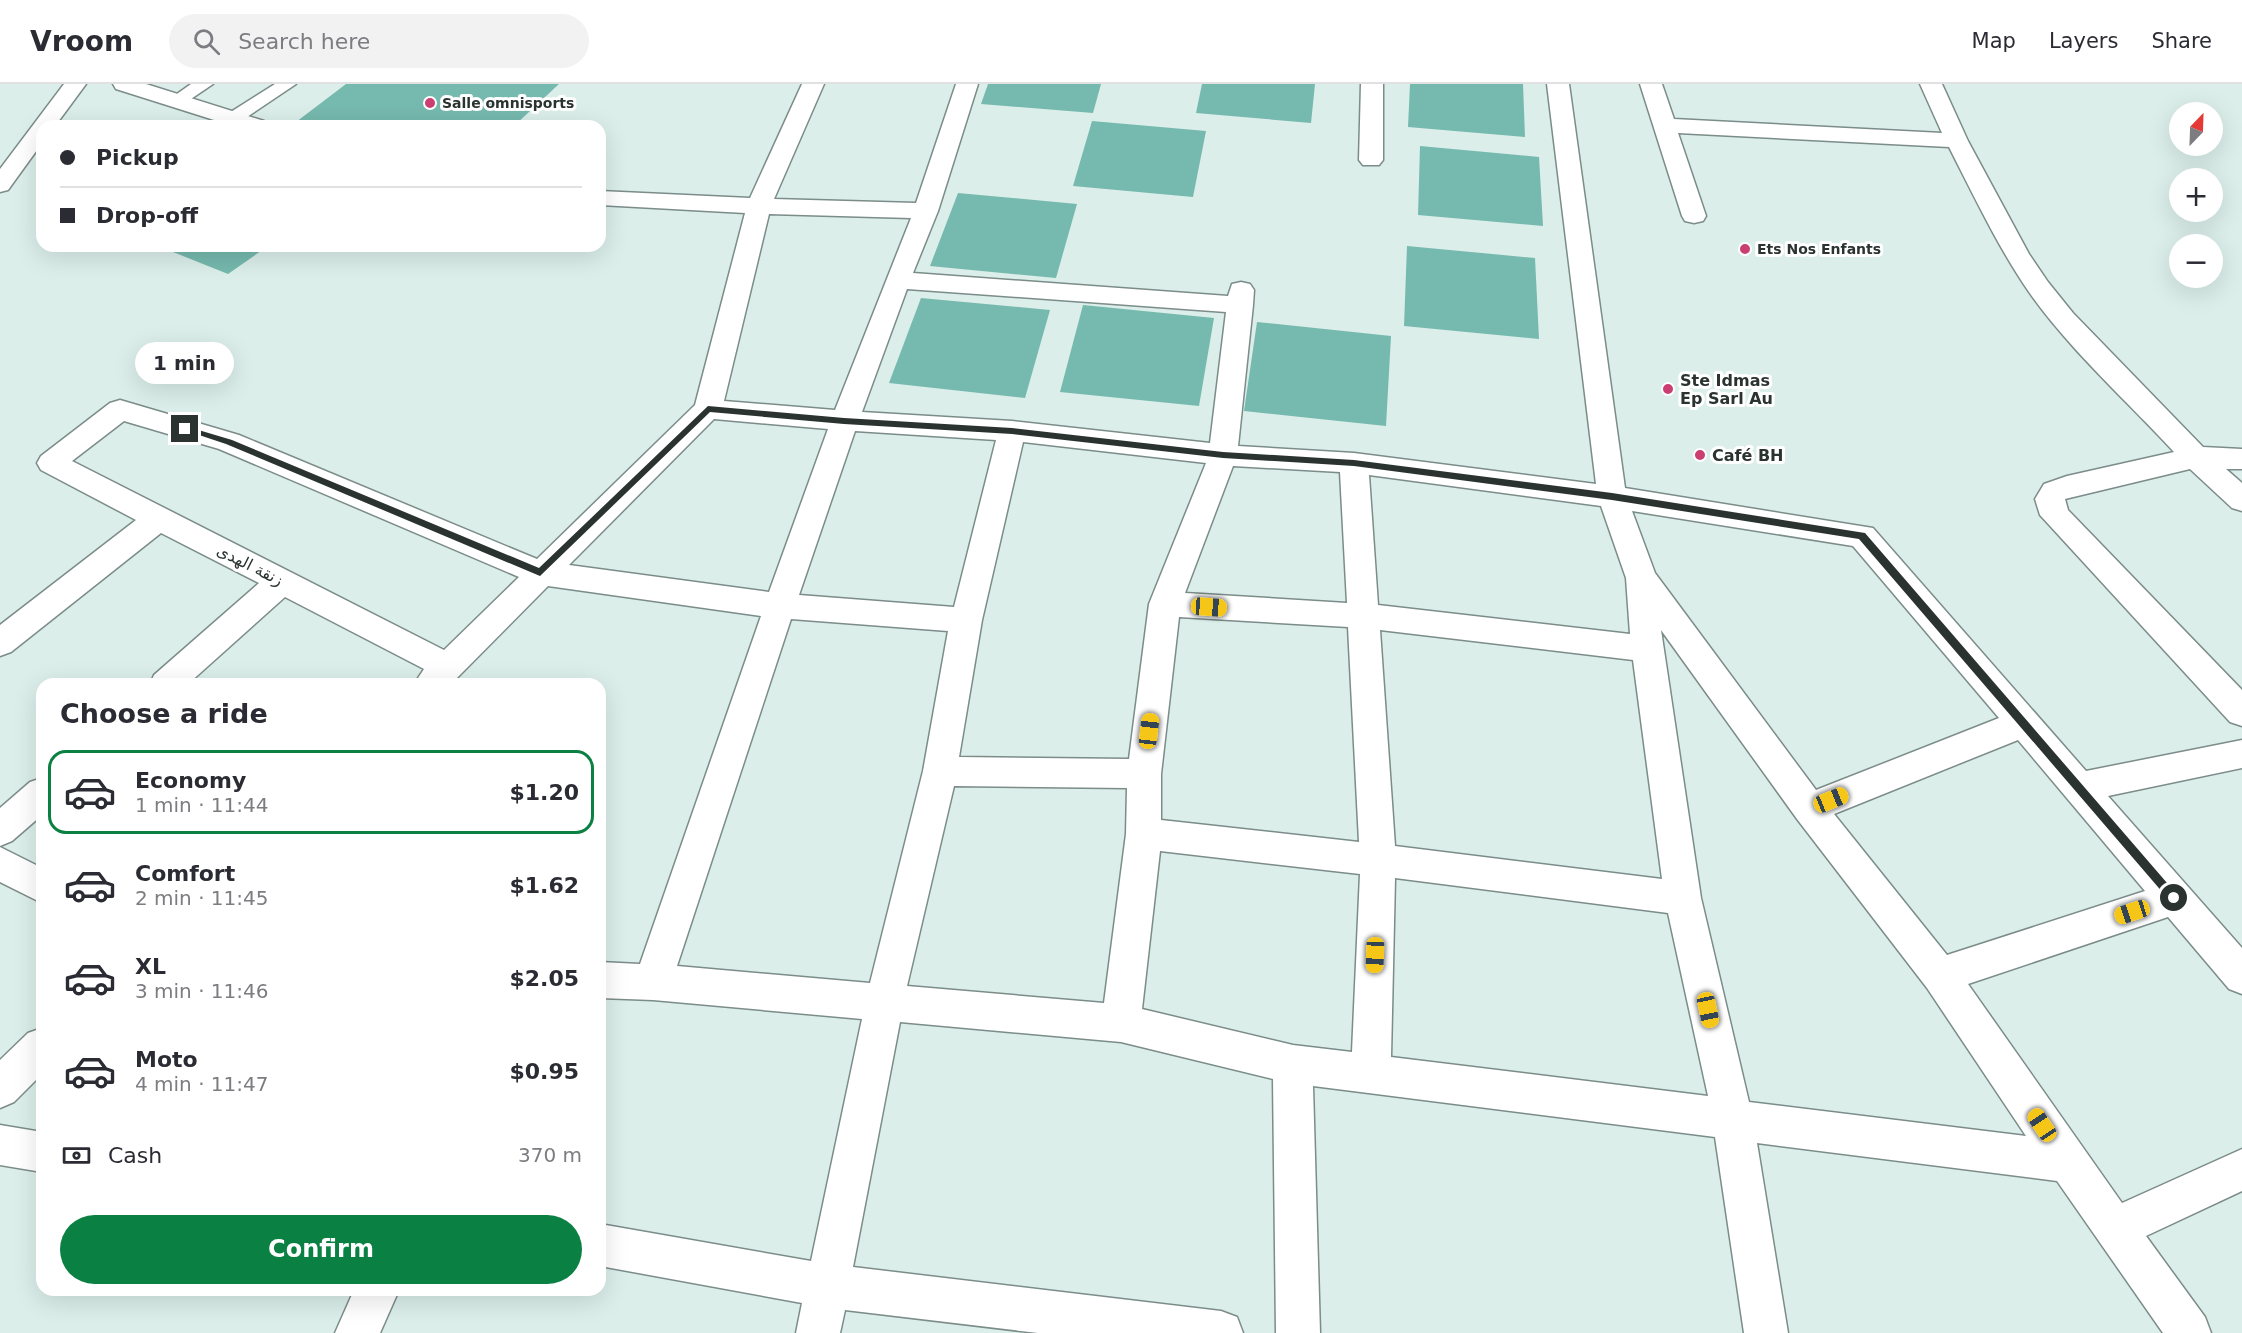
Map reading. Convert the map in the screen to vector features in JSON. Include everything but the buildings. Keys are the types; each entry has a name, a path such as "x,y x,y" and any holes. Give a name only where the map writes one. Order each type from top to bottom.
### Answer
{"street":[{"path":"48,120 75,84"},
{"path":"124,84 235,120"},
{"path":"440,675 540,573 708,409 759,206 813,84"},
{"path":"653,982 844,421 897,280 926,211 968,84"},
{"path":"1371,160 1372,84"},
{"path":"1558,84 1612,497 1641,578 1647,649 1683,898 1733,1121 1766,1333"},
{"path":"1651,84 1694,216"},
{"path":"1931,84 1957,141 2017,254 2039,288 2064,319 2196,457 2242,500"},
{"path":"1664,125 1957,141"},
{"path":"0,185 36,136"},
{"path":"606,198 926,211"},
{"path":"897,280 1240,297 1223,455 1165,604 1144,774 1144,834 1121,1023"},
{"path":"708,409 844,421 1012,431 1223,455 1354,463 1612,497 1862,536 2242,976"},
{"name":"زنقة الهدى","path":"440,675 282,581 51,463 120,410 229,442 540,573"},
{"path":"818,1333 884,1003 940,771 966,620 1012,431"},
{"path":"2242,459 2196,457 2067,487 2054,492 2051,506 2055,515 2242,712"},
{"path":"1354,463 1378,860 1371,1074"},
{"path":"0,643 159,518"},
{"path":"540,573 780,606 966,620"},
{"path":"1641,578 1809,808 1940,975 2068,1162 2190,1333"},
{"path":"173,678 282,581"},
{"path":"1165,604 1363,616 1647,649"},
{"path":"1809,808 2024,723"},
{"path":"2079,787 2242,754"},
{"path":"940,771 1144,774"},
{"path":"0,830 36,798"},
{"path":"1144,834 1683,898"},
{"path":"0,863 36,884"},
{"path":"1940,975 2174,898"},
{"path":"606,980 653,982 1121,1023 1293,1064 2068,1162"},
{"path":"0,1088 36,1053"},
{"path":"1293,1064 1298,1333"},
{"path":"0,1145 36,1151"},
{"path":"2115,1228 2242,1170"},
{"path":"606,1246 828,1286 1221,1333"},
{"path":"357,1333 374,1296"}],"lane":[{"path":"176,101 204,84"},
{"path":"232,119 287,84"}],"place":[{"name":"Salle omnisports","path":"430,103"},
{"name":"Ets Nos Enfants","path":"1745,249"},
{"name":"Ste Idmas Ep Sarl Au","path":"1668,389"},
{"name":"Café BH","path":"1700,455"}],"route":[{"path":"185,429 229,442 540,573 708,409 844,421 1012,431 1223,455 1354,463 1612,497 1862,536 2174,898"}]}
